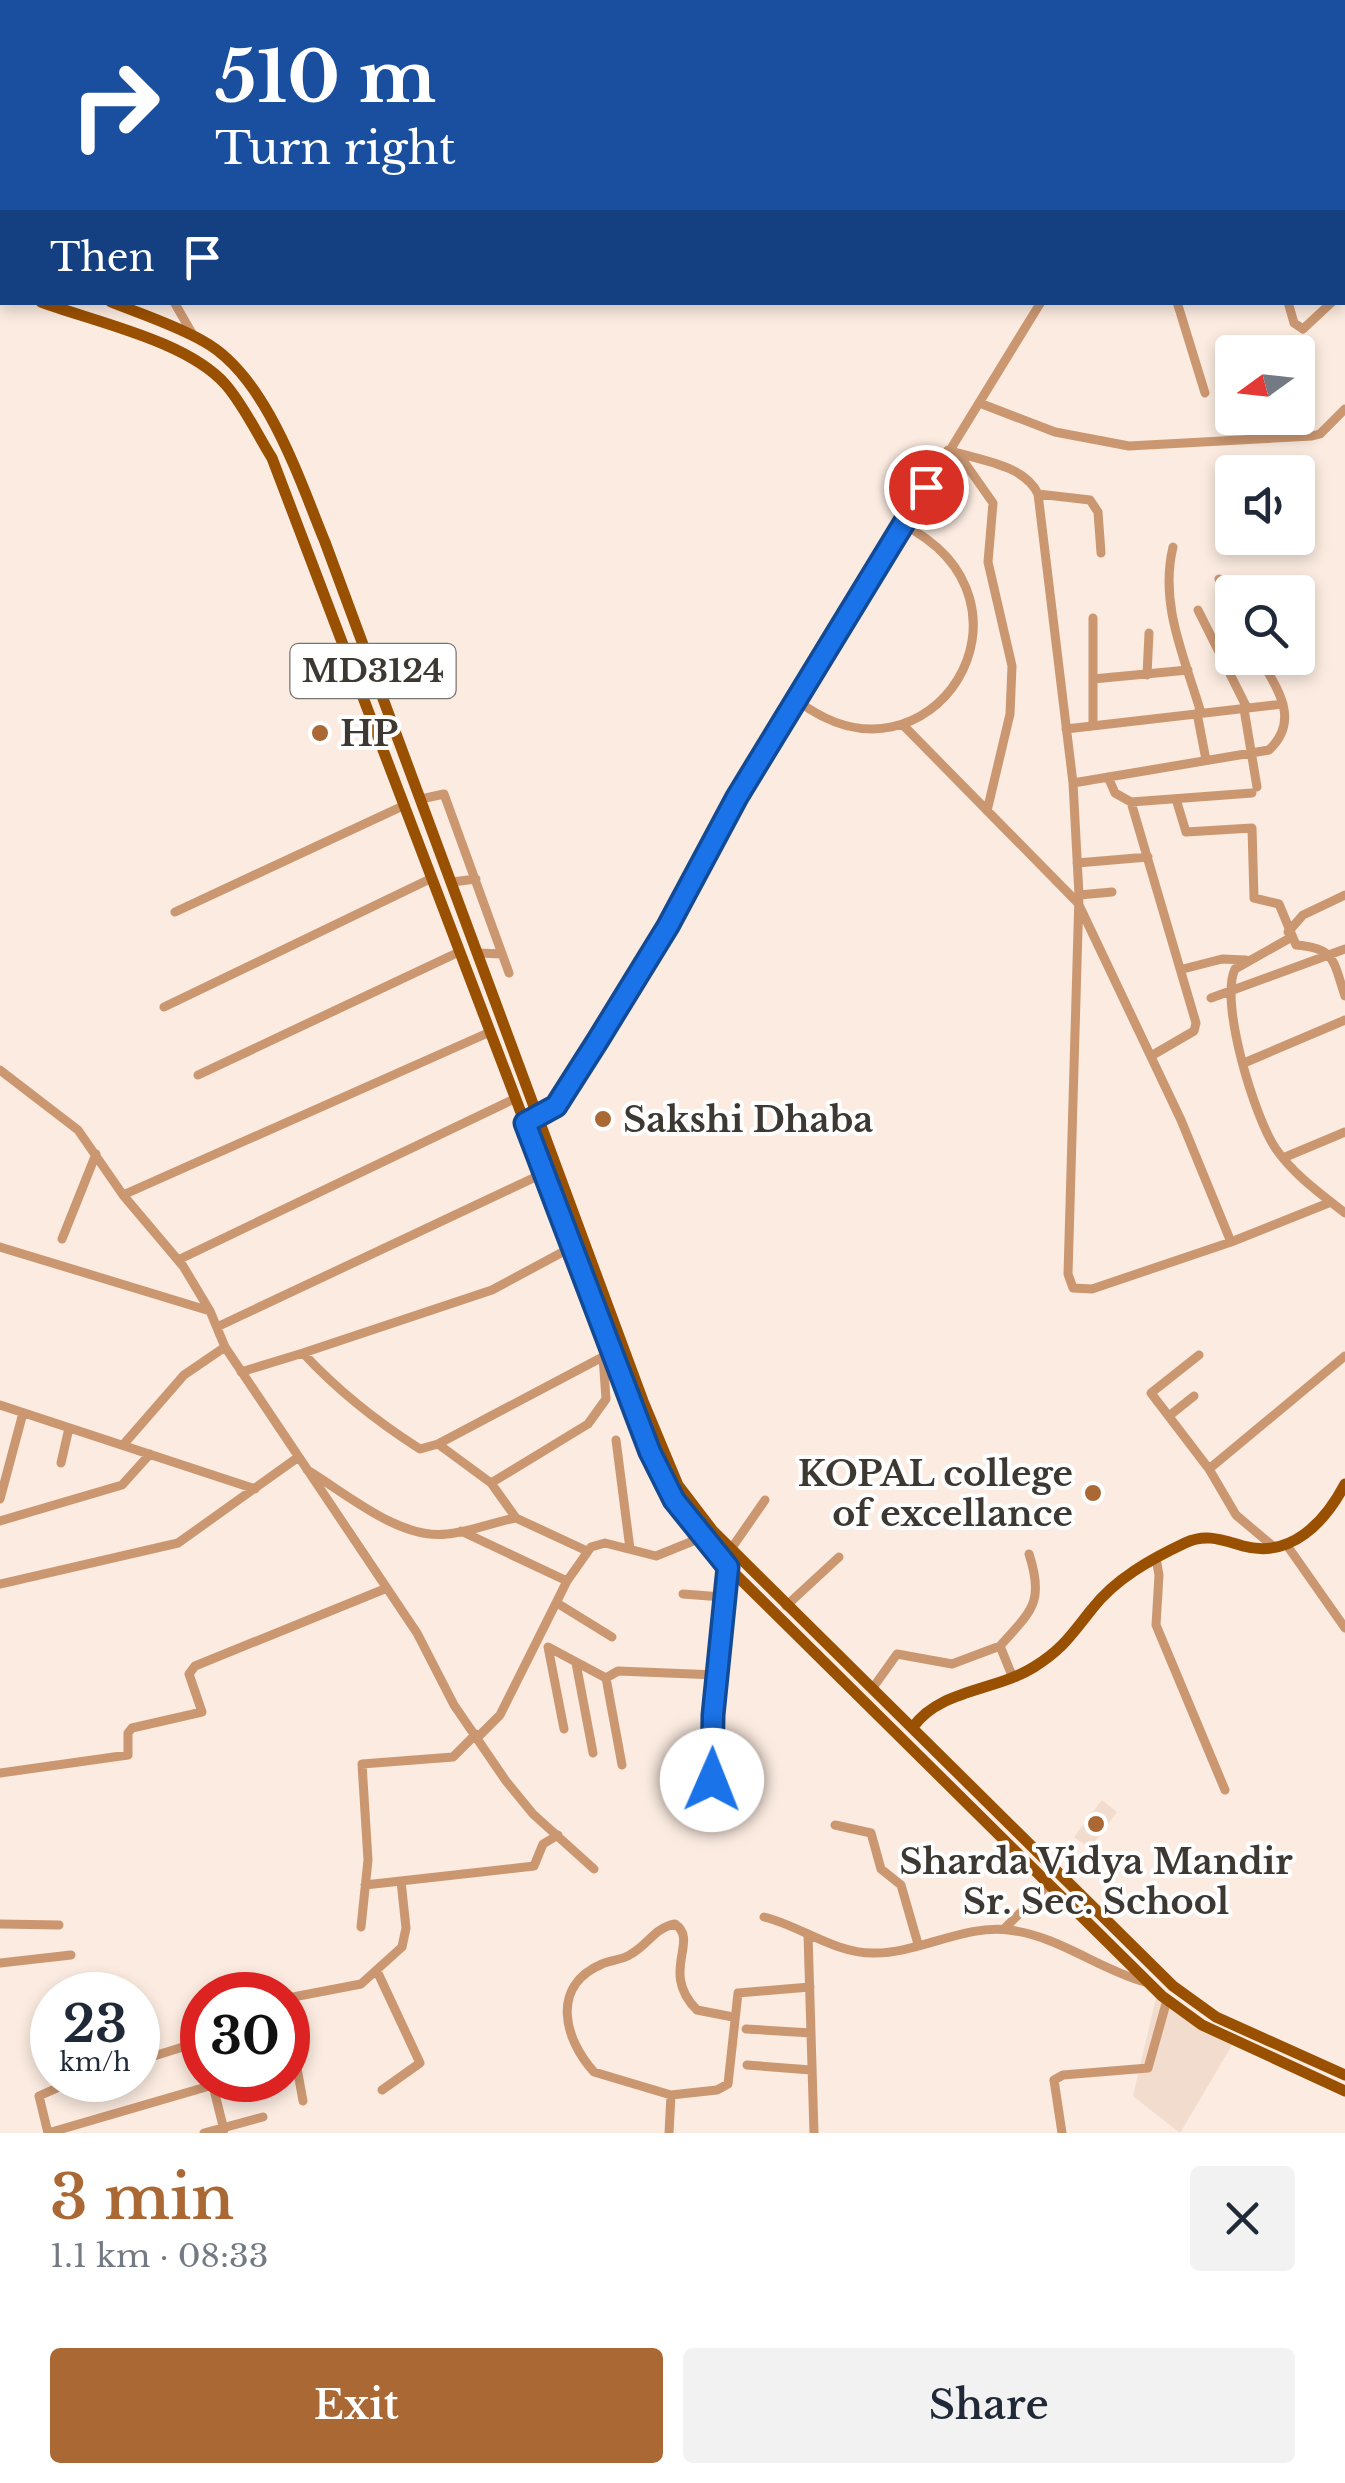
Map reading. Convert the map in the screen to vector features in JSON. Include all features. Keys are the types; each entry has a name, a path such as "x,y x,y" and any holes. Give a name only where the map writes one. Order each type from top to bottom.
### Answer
{"main road":[{"name":"MD3124","path":"48,305 184,353 225,383 272,458 525,1123"},
{"name":"MD3124","path":"118,305 194,337 227,359 243,378 288,453 678,1486 731,1549"},
{"path":"443,906 458,900"},
{"path":"525,1123 608,1354 650,1452 674,1500 728,1567 1167,2000 1202,2025 1345,2091"},
{"path":"913,1727 934,1706 1012,1678 1070,1642 1092,1608 1112,1588 1156,1558 1204,1537 1246,1547 1280,1546 1321,1522 1345,1484"},
{"path":"731,1549 1190,2000 1216,2017 1345,2075"},
{"path":"1012,1847 1022,1836"},
{"path":"1034,1871 1046,1860"}],"street":[{"path":"176,305 194,337"},
{"path":"525,1123 556,1106 639,974 737,797 902,524 982,404 1039,305"},
{"path":"1179,305 1205,393"},
{"path":"1289,305 1294,323 1304,329 1329,305"},
{"path":"982,404 1056,432 1129,446 1312,436 1320,434 1345,409"},
{"path":"953,450 1019,472 1032,481 1038,494 1073,782 1077,863 1070,1281 1074,1288 1092,1289 1232,1242 1331,1202"},
{"path":"953,450 993,503 988,562 1012,666 1010,714 987,810"},
{"path":"1038,494 1090,500 1098,512 1100,553"},
{"path":"798,701 826,720 858,730 903,725 932,710 956,686 970,657 975,624 970,592 955,562 931,539 902,524"},
{"path":"1173,547 1166,584 1199,713 1206,760"},
{"path":"1108,777 1114,793 1131,802 1254,790 1246,709 1198,610"},
{"path":"1092,618 1093,725"},
{"path":"1147,675 1149,633"},
{"path":"1093,678 1188,670"},
{"path":"1073,782 1269,750 1278,741 1286,720 1284,704 1269,675"},
{"path":"1066,728 1284,704"},
{"path":"903,725 1078,899 1232,1242"},
{"path":"421,798 444,794 509,973"},
{"path":"1176,800 1186,832 1252,828 1253,894 1260,903 1279,904 1296,945 1320,948 1331,955 1345,996"},
{"path":"1131,802 1183,968 1196,1028 1151,1056"},
{"path":"175,912 404,805"},
{"path":"1077,863 1148,858"},
{"path":"164,1007 432,878"},
{"path":"452,882 476,879"},
{"path":"1078,899 1112,892"},
{"path":"1345,895 1304,915 1289,935 1246,960 1232,975 1228,994 1244,1062 1269,1135 1284,1158 1345,1214"},
{"path":"1212,998 1345,949"},
{"path":"198,1076 459,952"},
{"path":"478,952 502,954"},
{"path":"1183,968 1222,959 1246,960"},
{"path":"1244,1062 1345,1020"},
{"path":"124,1196 490,1032"},
{"path":"0,1070 78,1130 124,1196 178,1260 210,1311 225,1347 386,1588 477,1736 532,1814 594,1869"},
{"path":"178,1260 514,1099"},
{"path":"1284,1158 1345,1132"},
{"path":"62,1239 96,1154"},
{"path":"217,1327 544,1173"},
{"path":"241,1372 492,1290 572,1246"},
{"path":"0,1248 210,1311"},
{"path":"123,1446 184,1375 225,1347"},
{"path":"303,1353 334,1386 384,1426 420,1448 438,1444 608,1354"},
{"path":"491,1482 588,1424 606,1398 608,1354"},
{"path":"1200,1354 1152,1390 1236,1515 1280,1546 1345,1628"},
{"path":"1208,1469 1345,1356"},
{"path":"1169,1416 1194,1396"},
{"path":"0,1406 255,1489"},
{"path":"0,1499 23,1413"},
{"path":"61,1463 69,1428"},
{"path":"616,1440 630,1549"},
{"path":"438,1444 491,1482 516,1518 587,1550"},
{"path":"0,1454 12,1456"},
{"path":"0,1522 122,1486 150,1454"},
{"path":"0,1584 178,1543 300,1463"},
{"path":"300,1463 396,1524 444,1535 516,1518"},
{"path":"711,1812 722,1598 731,1549 765,1500"},
{"path":"461,1531 567,1582"},
{"path":"361,1927 366,1885 362,1764 453,1757 500,1716 544,1644 567,1582 587,1550 605,1543 656,1556 703,1537"},
{"path":"872,1689 898,1654 952,1664 1000,1646 1036,1606 1037,1578 1029,1554"},
{"path":"786,1606 839,1557"},
{"path":"1156,1558 1160,1575 1156,1625 1225,1790"},
{"path":"0,1774 128,1755 128,1733 132,1728 202,1712 189,1674 195,1666 386,1588"},
{"path":"683,1594 722,1598"},
{"path":"557,1604 612,1637"},
{"path":"544,1644 606,1678"},
{"path":"544,1644 564,1729"},
{"path":"1000,1646 1012,1678"},
{"path":"576,1662 594,1753"},
{"path":"606,1678 618,1671 717,1675"},
{"path":"606,1678 622,1765"},
{"path":"835,1825 871,1833 881,1869 901,1885 918,1944"},
{"path":"366,1885 534,1866 543,1844 558,1835"},
{"path":"310,1994 352,1987 377,1971 406,1940 401,1881"},
{"path":"1004,1929 1048,1885"},
{"path":"764,1917 854,1952 878,1954 1004,1929 1059,1943 1114,1973 1148,1982"},
{"path":"0,1924 59,1924"},
{"path":"733,2016 696,2010 681,1991 678,1976 683,1931 675,1924 657,1930 630,1956 590,1970 568,1996 564,2012 568,2029 594,2072 671,2094 717,2090 728,2084 733,2016 734,1998 744,1990 810,1986"},
{"path":"808,1934 814,2133"},
{"path":"0,1963 71,1955"},
{"path":"377,1971 420,2063 382,2090"},
{"path":"1062,2133 1054,2080 1063,2074 1148,2068 1167,2000"},
{"path":"746,2029 810,2033"},
{"path":"747,2065 812,2070"},
{"path":"40,2102 48,2133 180,2092"},
{"path":"670,2133 671,2094"},
{"path":"217,2102 224,2130"},
{"path":"204,2133 262,2117"}],"shaded area":[{"name":"Sharda Vidya Mandir Sr. Sec. School","path":"1102,1800 1117,1812 1090,1848 1074,1837"},
{"path":"1156,1998 1235,2040 1180,2133 1133,2096"}],"place":[{"name":"HP","path":"320,733"},
{"name":"Sakshi Dhaba","path":"603,1119"},
{"name":"KOPAL college of excellance","path":"1093,1493"},
{"name":"Sharda Vidya Mandir Sr. Sec. School","path":"1096,1824"}],"route":[{"path":"712,1780 713,1715 728,1567 674,1500 650,1452 525,1123 556,1106 598,1040 668,926 737,797 926,487"}]}
